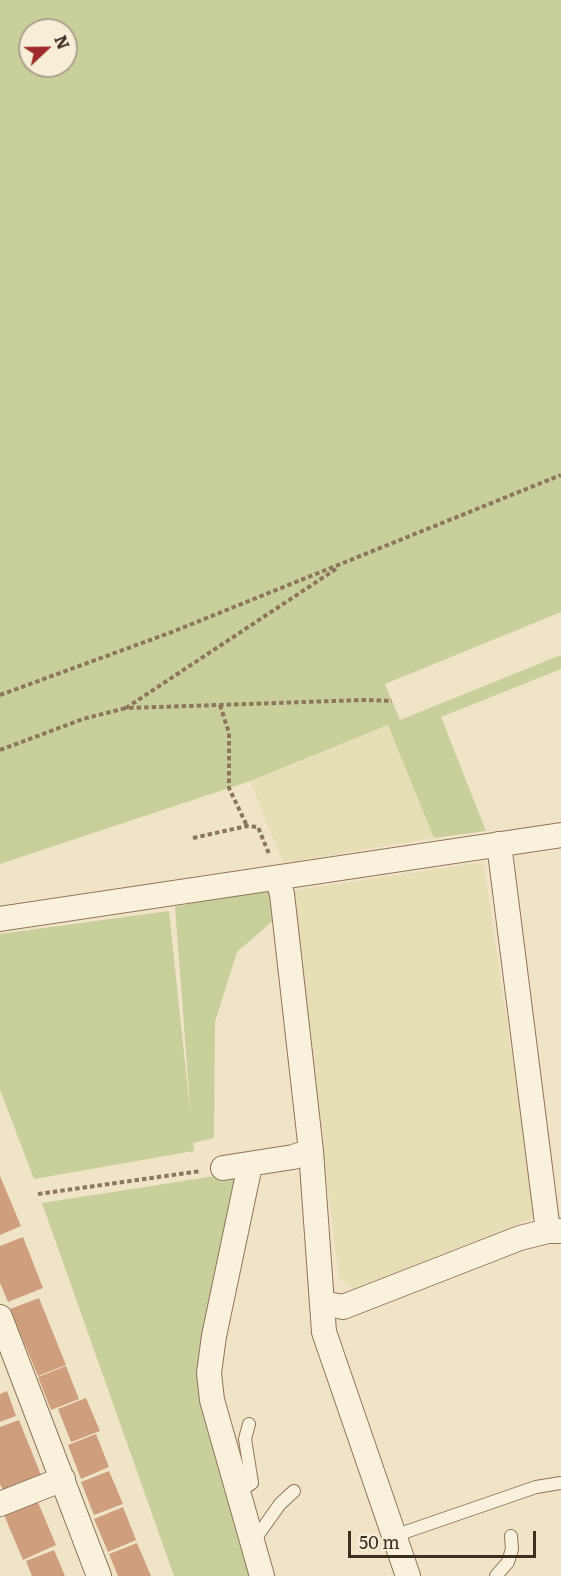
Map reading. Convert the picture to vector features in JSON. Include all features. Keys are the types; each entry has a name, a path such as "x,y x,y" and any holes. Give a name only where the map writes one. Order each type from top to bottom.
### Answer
{"street":[{"path":"0,919 561,834"},
{"path":"322,1303 343,1306 520,1238 555,1231 499,844"},
{"path":"277,878 282,894 311,1151 324,1332 408,1576"},
{"path":"223,1168 293,1157 311,1151"},
{"path":"250,1165 214,1336 209,1373 212,1400 262,1576"},
{"path":"0,1317 99,1576"},
{"path":"0,1504 63,1479"}],"lane":[{"path":"238,1492 252,1482 245,1439 249,1424"},
{"path":"394,1536 536,1488 561,1483"},
{"path":"253,1543 280,1504 294,1491"},
{"path":"496,1576 508,1562 512,1549 511,1536"}],"path":[{"path":"0,695 343,564 561,475"},
{"path":"126,708 343,564"},
{"path":"0,750 83,719 126,708 392,701"},
{"path":"220,705 229,733 229,788 247,826"},
{"path":"193,838 247,826 258,827 277,878"},
{"path":"38,1194 223,1168"}],"shaded area":[{"path":"389,725 434,838 283,863 250,781"},
{"path":"477,863 484,866 536,1217 353,1289 339,1278 290,891"}],"green space":[{"path":"0,0 561,0 561,612 385,684 400,720 561,655 561,669 441,717 486,831 434,838 388,725 250,781 0,864"},
{"path":"269,887 275,919 237,952 215,1022 214,1138 193,1143 194,1151 34,1179 0,1090 0,934 169,911 191,1119 175,907"},
{"path":"241,1172 198,1381 254,1576 174,1576 42,1203"}],"building":[{"path":"0,1176 21,1226 0,1235"},
{"path":"23,1237 43,1288 8,1302 0,1283 0,1246"},
{"path":"39,1298 66,1365 38,1376 10,1309"},
{"path":"66,1366 79,1399 51,1410 38,1377"},
{"path":"7,1391 16,1416 0,1422 0,1394"},
{"path":"86,1398 100,1431 71,1442 58,1409"},
{"path":"19,1420 41,1475 3,1490 0,1484 0,1427"},
{"path":"96,1434 109,1467 81,1479 68,1445"},
{"path":"109,1471 123,1504 94,1515 81,1482"},
{"path":"37,1500 56,1545 23,1560 4,1515"},
{"path":"123,1507 136,1540 108,1552 94,1519"},
{"path":"137,1543 151,1576 118,1576 109,1554"},
{"path":"54,1550 65,1576 32,1576 26,1561"}]}
